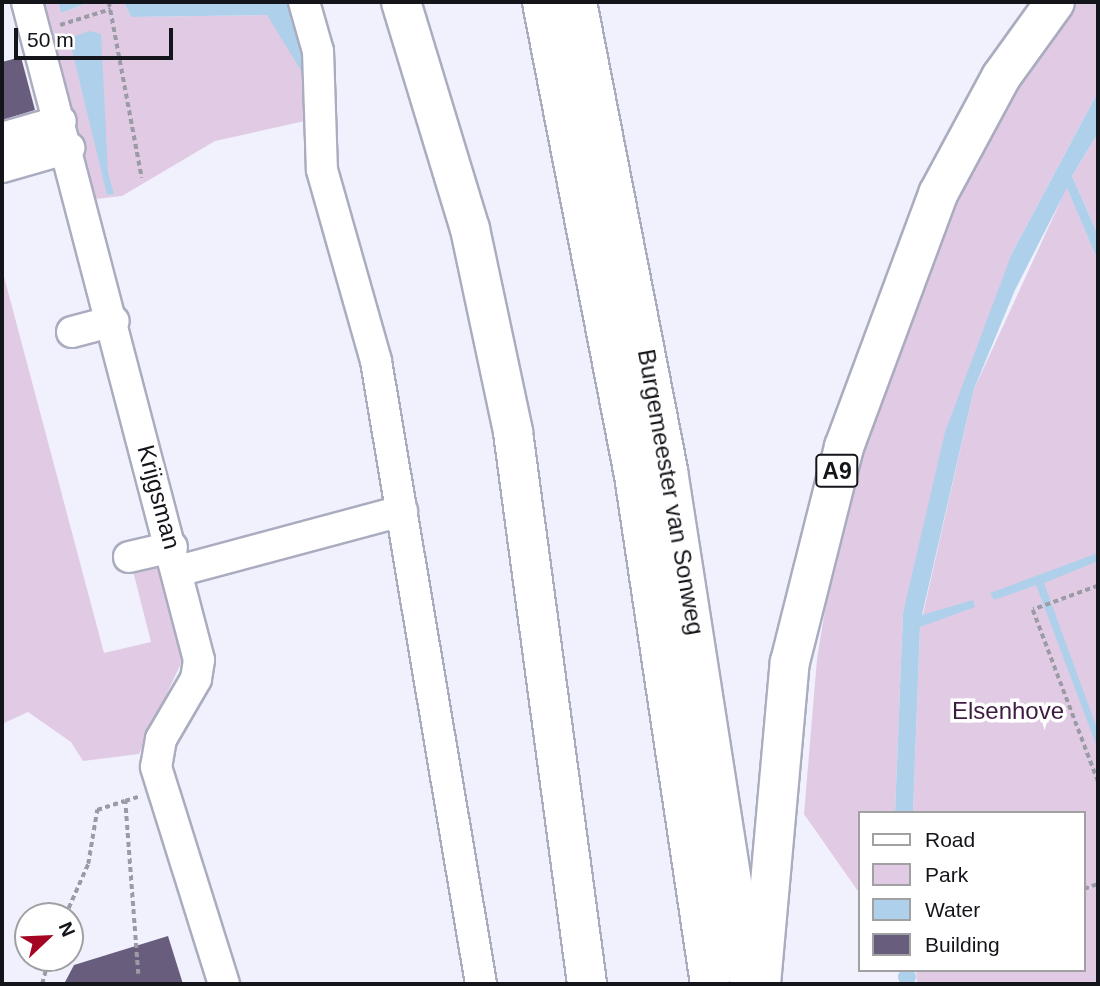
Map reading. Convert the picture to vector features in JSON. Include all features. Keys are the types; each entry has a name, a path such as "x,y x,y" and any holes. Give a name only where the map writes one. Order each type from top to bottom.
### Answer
{"highway":[{"path":"401,2 470,229 513,432 587,984"},
{"name":"Burgemeester van Sonweg","path":"542,2 642,523 710,984"},
{"name":"Burgemeester van Sonweg","path":"577,2 671,484 748,984"},
{"name":"A9","path":"761,984 790,662 840,460 938,194 1002,77 1055,2"}],"street":[{"name":"Krijgsman","path":"27,2 114,321 199,660 196,679 161,739 156,767 224,984"},
{"path":"304,2 318,51 322,170 376,361 481,984"},
{"path":"2,138 65,135"},
{"path":"2,167 65,135"},
{"path":"72,332 114,321"},
{"path":"129,557 175,559 402,511"}],"path":[{"path":"109,2 142,178"},
{"path":"36,32 111,9"},
{"path":"1098,586 1033,610 1098,781"},
{"path":"71,902 88,864 97,810 162,789"},
{"path":"125,801 138,974"}],"green space":[{"path":"41,2 58,2 61,13 90,2 124,2 131,17 267,15 294,23 287,2 298,2 314,119 215,141 122,196 96,199"},
{"path":"1078,2 1098,2 1098,92 1012,253 903,613 895,811 858,811 858,891 804,814 817,659 836,542 874,405 960,189 1018,86"},
{"path":"1098,133 1098,235 1072,176"},
{"name":"Elsenhove","path":"1067,187 1098,261 1098,984 917,984 916,972 1086,972 1086,811 913,811 920,627 974,389"},
{"path":"2,269 104,653 151,642 132,567 159,560 182,661 139,754 83,761 71,742 28,712 2,724"}],"water":[{"path":"58,2 90,2 61,13"},
{"path":"124,2 287,2 305,69 303,74 267,15 131,17"},
{"path":"90,31 101,34 108,173 114,194 107,195 69,38"},
{"path":"1098,92 1098,133 1072,176 1098,235 1098,261 1067,188 1015,290 974,389 922,615 973,600 975,607 920,627 913,811 895,811 903,613 945,432 1012,253"},
{"path":"1098,553 1098,561 1044,583 1098,731 1097,747 1036,585 994,600 990,593"},
{"path":"900,972 915,973 915,981 911,985 903,985 899,981"}],"building":[{"path":"21,57 35,110 2,120 2,62"},
{"path":"168,936 183,984 64,984 70,972 84,972 84,962"}]}
